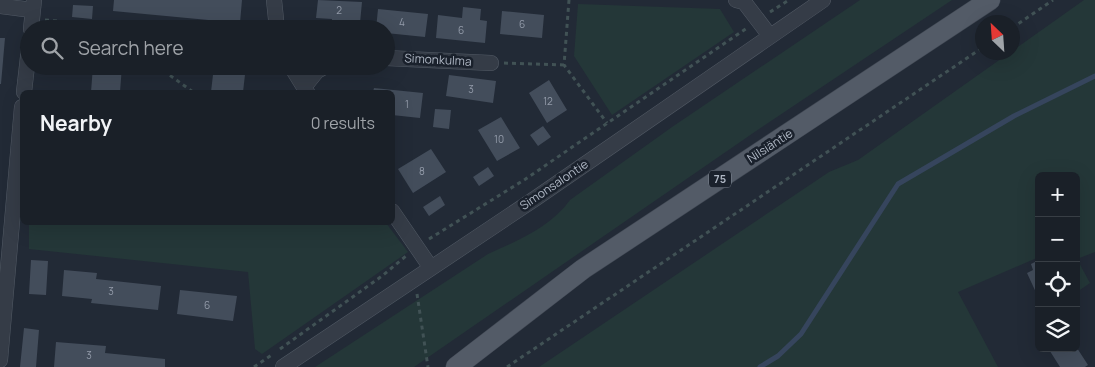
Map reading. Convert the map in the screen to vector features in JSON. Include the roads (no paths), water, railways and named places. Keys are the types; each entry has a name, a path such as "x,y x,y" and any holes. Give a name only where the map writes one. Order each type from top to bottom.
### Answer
{"main road":[{"name":"Nilsiäntie","path":"456,367 583,269 990,0"}],"street":[{"path":"274,0 276,20"},
{"path":"736,0 744,2 770,36"},
{"name":"Simonsalontie","path":"283,367 586,164 823,0"},
{"path":"0,6 32,14"},
{"name":"Simonkulma","path":"395,58 491,63"},
{"path":"24,90 26,75"},
{"path":"297,75 306,90 315,75"},
{"path":"0,360 6,237 20,123"},
{"path":"395,215 431,268"}],"waterway":[{"path":"760,367 778,356 801,334 898,184 1014,116 1095,76"}]}
